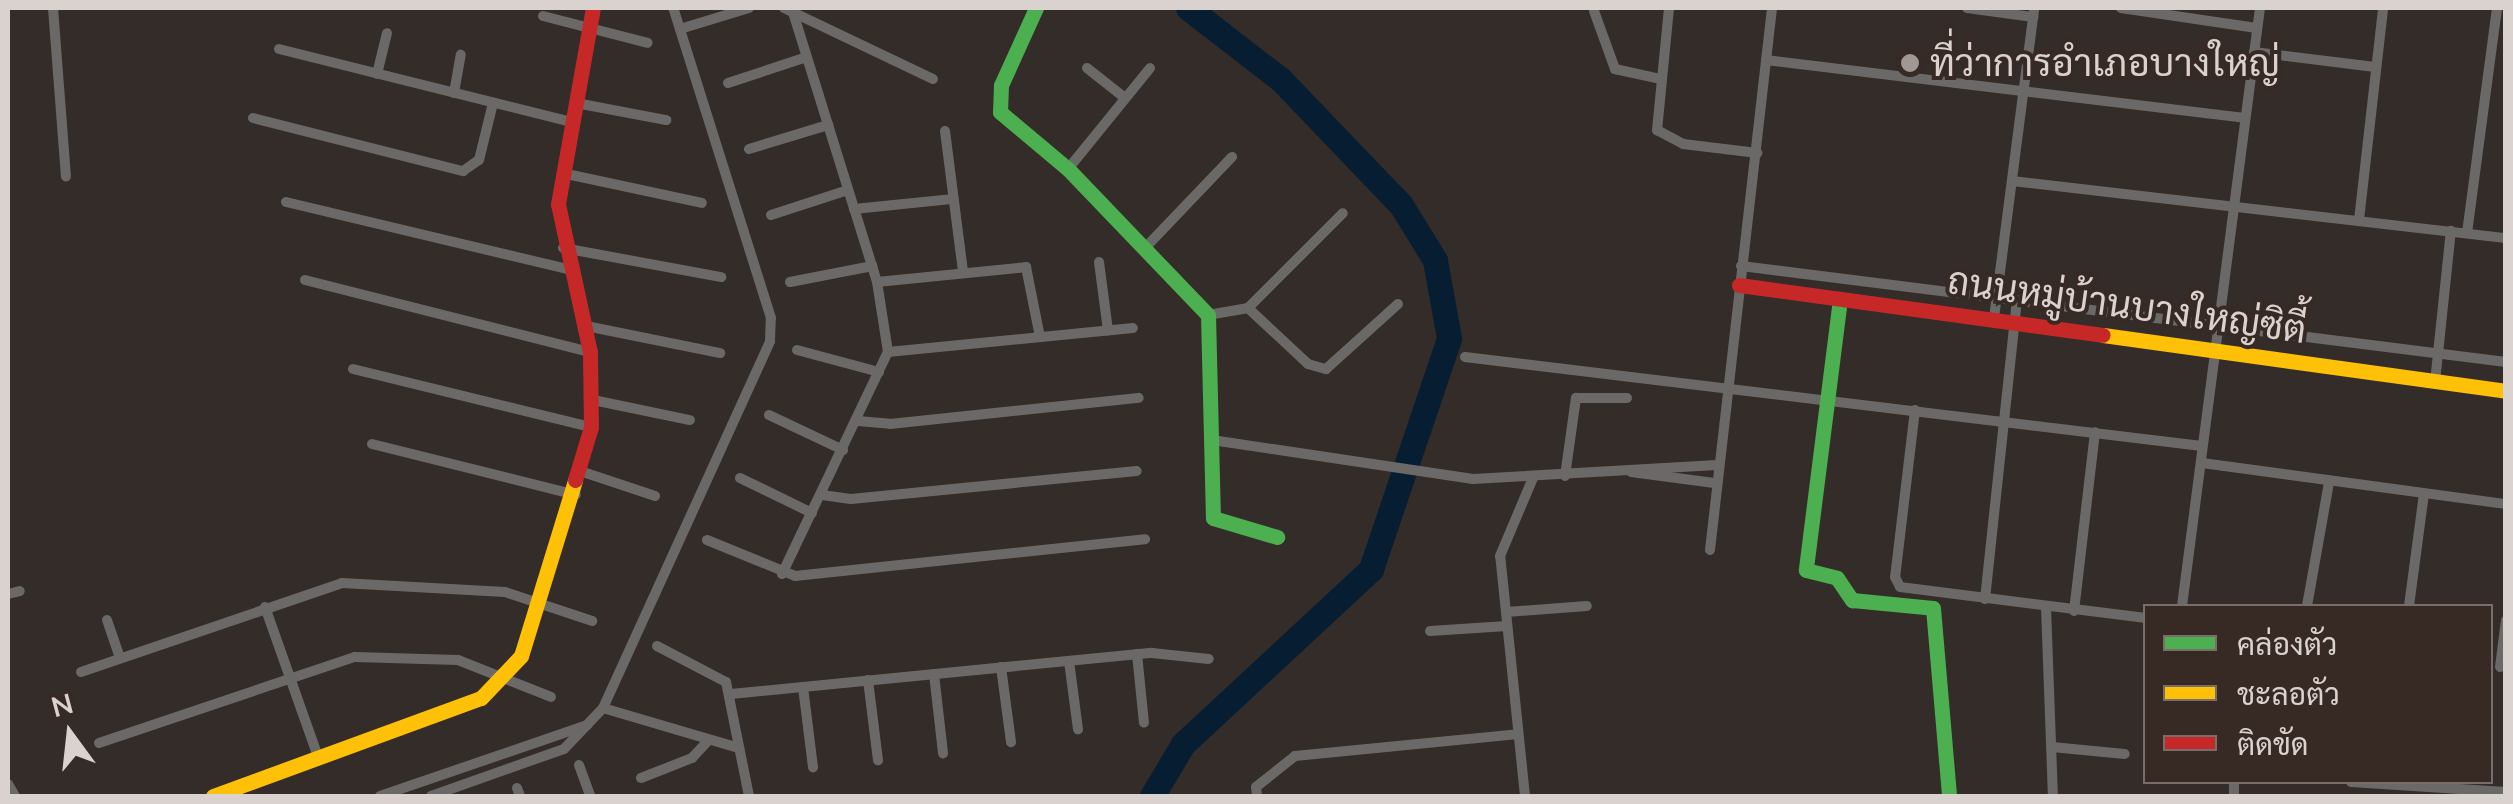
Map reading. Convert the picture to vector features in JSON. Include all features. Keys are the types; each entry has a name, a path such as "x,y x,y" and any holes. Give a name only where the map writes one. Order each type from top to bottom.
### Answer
{"street":[{"path":"53,8 66,178"},
{"path":"213,796 481,698 508,678 551,573 583,472 592,427 594,400 586,326 562,248 562,172 593,8"},
{"path":"430,796 564,749 603,708 772,329 673,8"},
{"path":"680,29 749,8"},
{"path":"1036,8 998,105 1068,168 1208,316 1216,522 1276,537"},
{"path":"1670,8 1660,79 1661,135 1757,154"},
{"path":"1710,550 1714,482 1772,8"},
{"path":"1968,8 2034,12 1994,318"},
{"path":"2121,8 2257,28"},
{"path":"2182,604 2260,8"},
{"path":"2358,220 2382,8"},
{"path":"2467,233 2496,8"},
{"path":"782,574 888,352 877,282 807,58 788,10"},
{"path":"788,10 933,79"},
{"path":"1594,12 1615,68 1660,79"},
{"path":"542,16 648,43"},
{"path":"377,74 387,33"},
{"path":"279,50 571,122"},
{"path":"2254,52 2376,67"},
{"path":"454,94 461,56"},
{"path":"728,82 807,58"},
{"path":"1766,60 2245,118"},
{"path":"1087,68 1125,98"},
{"path":"1068,168 1150,68"},
{"path":"254,118 463,171 479,160 493,103"},
{"path":"576,103 666,120"},
{"path":"749,149 828,125"},
{"path":"944,131 963,272"},
{"path":"1145,248 1232,157"},
{"path":"562,172 702,202"},
{"path":"2012,181 2506,238"},
{"path":"770,215 848,190"},
{"path":"854,209 954,200"},
{"path":"286,202 568,269"},
{"path":"1208,316 1248,308 1343,214"},
{"path":"2434,382 2452,232"},
{"path":"562,248 722,277"},
{"path":"1098,262 1108,330"},
{"path":"790,282 872,266"},
{"path":"877,282 1026,266 1040,338"},
{"name":"ถนนหมู่บ้านบางใหญ่ซิตี้","path":"1742,266 2217,322 2506,362"},
{"path":"306,280 590,352"},
{"name":"ถนนหมู่บ้านบางใหญ่ซิตี้","path":"1738,285 2214,347 2506,390"},
{"path":"1840,299 1806,570 1837,578 1852,600 1933,608 1949,796"},
{"path":"1985,599 2017,300"},
{"path":"1248,308 1308,364 1326,369 1398,304"},
{"path":"586,326 720,353"},
{"path":"888,352 1133,328"},
{"path":"797,350 880,372"},
{"path":"1465,357 2202,446"},
{"path":"353,369 592,427"},
{"path":"858,421 1139,398"},
{"path":"1565,476 1576,398 1628,398"},
{"path":"594,400 690,420"},
{"path":"1915,410 1896,583 1985,599 2143,618"},
{"path":"769,415 843,450"},
{"path":"2074,611 2095,432"},
{"path":"1212,440 1435,476 1532,478 1717,464"},
{"path":"372,444 576,495"},
{"path":"2202,464 2506,504"},
{"path":"822,494 851,498 1138,471"},
{"path":"583,472 655,496"},
{"path":"1630,472 1714,482"},
{"path":"740,478 812,513"},
{"path":"1524,796 1500,556 1532,478"},
{"path":"2308,604 2329,482"},
{"path":"2410,604 2424,494"},
{"path":"707,540 782,574 1145,540"},
{"path":"81,672 265,607 356,583 505,592 592,622"},
{"path":"8,594 20,591"},
{"path":"1506,612 1587,606"},
{"path":"265,607 318,758"},
{"path":"2046,607 2053,796"},
{"path":"107,620 120,658"},
{"path":"2498,667 2506,620"},
{"path":"1430,631 1507,626"},
{"path":"657,646 711,668 731,694 749,796"},
{"path":"731,694 1136,654 1208,660"},
{"path":"1136,654 1144,722"},
{"path":"99,744 340,659 458,660 551,697"},
{"path":"1069,661 1078,729"},
{"path":"1001,667 1010,742"},
{"path":"934,674 944,753"},
{"path":"868,680 878,760"},
{"path":"803,687 813,767"},
{"path":"603,708 739,748"},
{"path":"380,796 587,725"},
{"path":"1257,796 1256,787 1295,756 1518,734"},
{"path":"641,778 692,758 708,741"},
{"path":"2052,747 2125,754"},
{"path":"579,765 590,796"},
{"path":"8,784 14,796"},
{"path":"2406,784 2506,792"}],"waterway":[{"path":"1152,796 1183,744 1371,569 1449,338 1435,260 1401,205 1280,79 1188,8"}],"traffic: fast":[{"path":"1036,8 1001,85 1000,112 1068,169 1208,315 1213,518 1277,537"},
{"path":"1840,299 1806,570 1837,578 1852,600 1933,608 1949,796"}],"traffic: slow":[{"path":"2103,335 2506,391"},
{"path":"213,796 481,698 521,656 575,480"}],"traffic: jam":[{"path":"575,480 591,427 590,352 558,204 593,8"},
{"path":"1739,285 2103,335"}],"place":[{"name":"ที่ว่าการอำเภอบางใหญ่","path":"1910,63"}]}
